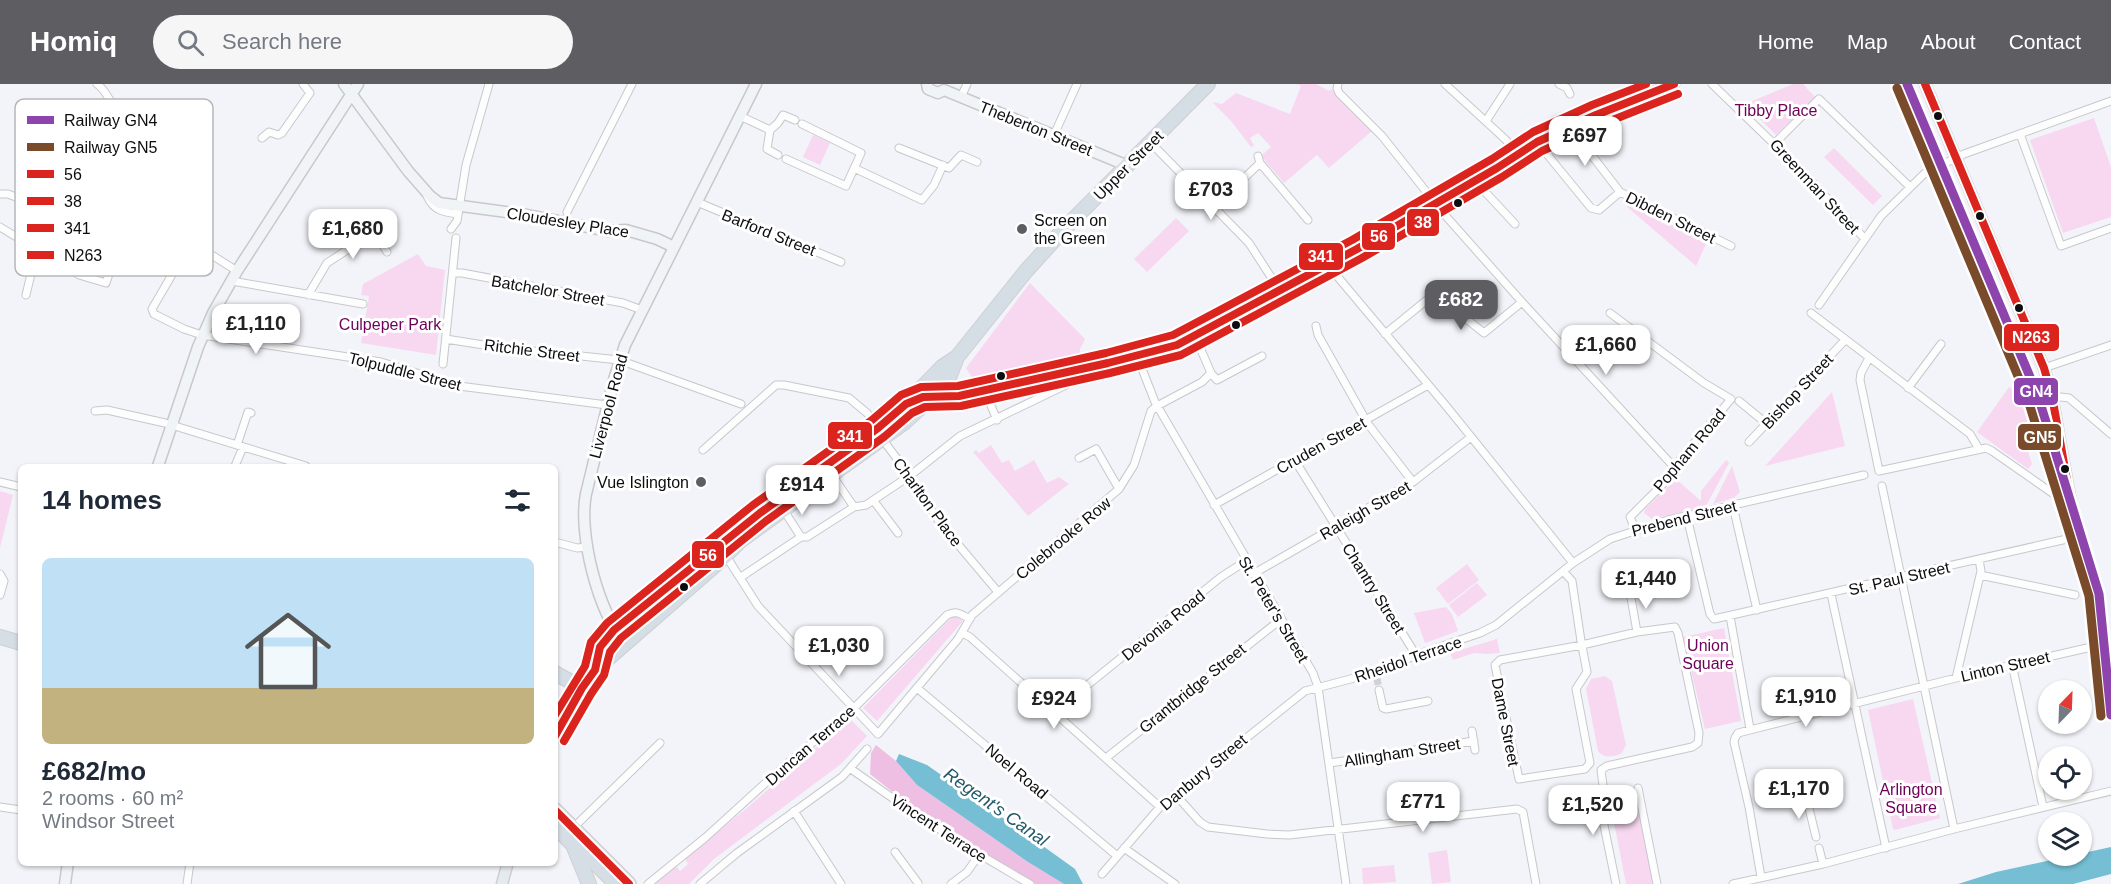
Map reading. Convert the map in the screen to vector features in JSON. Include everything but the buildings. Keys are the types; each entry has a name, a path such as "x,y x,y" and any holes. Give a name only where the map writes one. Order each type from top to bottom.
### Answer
{"highway":[{"name":"Upper Street","path":"595,670 726,556 782,503 832,475 880,433 936,373 957,357 1026,271 1066,226 1208,84"},
{"name":"Upper Street","path":"595,670 600,647 614,630 782,503 880,433 905,422 932,397 950,375 957,357"},
{"path":"0,637 18,642"},
{"path":"558,731 595,670"},
{"path":"558,675 582,688"},
{"path":"564,829 590,884"},
{"path":"564,829 620,883"},
{"path":"575,850 587,855 620,883"}],"main road":[{"path":"906,404 923,397 949,397 1137,356 1177,345 1280,291 1436,204 1537,142 1674,84"},
{"path":"1925,84 2044,368 2052,396 2070,497 2111,692"},
{"path":"502,884 507,866"}],"street":[{"path":"262,138 269,132 278,135 282,133 310,93 303,84"},
{"path":"344,84 351,95"},
{"path":"159,464 202,335 235,276 358,84"},
{"path":"451,229 457,221 466,165 489,84"},
{"path":"567,212 632,84"},
{"name":"Liverpool Road","path":"625,642 614,630 600,595 583,527 583,507 619,360 756,84"},
{"name":"Theberton Street","path":"927,84 928,88 938,93 943,87 961,97 1128,166"},
{"path":"961,97 967,84"},
{"path":"1054,135 1077,84"},
{"path":"1338,84 1337,88 1340,93 1382,136 1436,204 1522,302 1674,467"},
{"path":"1445,84 1519,155"},
{"path":"1486,121 1510,84"},
{"path":"1559,84 1569,89"},
{"path":"103,85 110,99"},
{"name":"Greenman Street","path":"1714,86 1775,144 1865,239"},
{"name":"Cloudesley Place","path":"351,95 425,191 439,203 459,210 521,214 609,231 626,230 674,247"},
{"path":"1775,144 1819,99 1910,187"},
{"path":"1819,305 1881,216 1932,169 1955,157 2111,101"},
{"path":"778,155 767,149 770,130 783,114 861,153 846,186 786,159"},
{"path":"740,116 770,130"},
{"name":"Dibden Street","path":"1570,127 1620,192 1731,246"},
{"path":"2020,134 2061,246 2111,228"},
{"path":"1537,142 1591,208 1599,210 1620,192"},
{"path":"1151,143 1249,243 1280,291"},
{"path":"899,148 949,168 961,155 977,162"},
{"path":"1214,207 1259,160 1308,220"},
{"path":"854,168 922,200 934,185 943,165"},
{"path":"1475,181 1515,224"},
{"path":"0,194 15,197"},
{"name":"Barford Street","path":"697,202 841,262"},
{"path":"308,295 327,262 392,221"},
{"path":"0,227 15,236"},
{"path":"375,232 387,252"},
{"path":"443,364 456,238"},
{"path":"213,259 235,276 241,284 363,304"},
{"path":"1329,264 1573,563"},
{"name":"Batchelor Street","path":"453,273 624,303 642,310"},
{"path":"26,295 31,276"},
{"path":"85,276 106,283 108,276"},
{"name":"Tolpuddle Street","path":"171,276 152,309 154,314 202,335 381,362 459,386 607,405"},
{"path":"1385,334 1428,299 1459,313 1484,333 1522,302"},
{"name":"Popham Road","path":"1610,313 1699,379 1731,399 1674,467 1673,474 1630,518 1635,529"},
{"path":"1811,313 1970,434 1978,449"},
{"path":"1316,326 1315,336 1366,420 1413,482"},
{"path":"1195,336 1216,380 1263,356"},
{"name":"Ritchie Street","path":"446,339 496,347 619,360 741,404"},
{"name":"Bishop Street","path":"1749,442 1845,340"},
{"path":"1908,388 1941,344"},
{"path":"2044,368 2111,345"},
{"name":"St. Peter's Street","path":"1137,356 1157,406 1313,674 1318,687 1330,763 1346,884"},
{"path":"1869,358 1861,373 1861,386 1879,471 1986,448 2055,495 2070,497"},
{"path":"741,578 801,537 807,537 854,507 862,507 873,500 910,476 960,436 1068,384 1101,364"},
{"path":"1157,406 1202,382 1211,373"},
{"name":"Charlton Place","path":"703,450 752,409 776,385 849,398 867,413 940,523 998,592"},
{"name":"Cruden Street","path":"1214,505 1428,385"},
{"path":"984,389 997,420"},
{"path":"2052,396 2069,398 2111,434"},
{"path":"1739,401 1767,424"},
{"name":"Colebrooke Row","path":"852,709 878,734 962,633 970,619 998,592 1119,489 1134,465 1150,414 1157,406"},
{"path":"95,411 107,410 172,425 299,464"},
{"path":"236,464 248,412 251,413"},
{"name":"Raleigh Street","path":"1253,574 1413,482 1471,437"},
{"path":"1079,458 1096,449 1119,489"},
{"name":"Chantry Street","path":"1294,459 1416,655"},
{"path":"832,475 854,507"},
{"name":"Prebend Street","path":"1496,625 1573,563 1610,538 1635,529 1864,475"},
{"path":"0,482 18,486"},
{"path":"1882,486 1954,829"},
{"path":"873,500 898,533"},
{"path":"782,503 801,537"},
{"path":"1733,506 1757,610"},
{"path":"1687,517 1710,614 1712,618 1730,616 1750,729"},
{"name":"St. Paul Street","path":"1730,616 2067,538"},
{"path":"558,543 577,548 587,547"},
{"path":"726,556 756,604 852,709"},
{"path":"1956,678 1980,575 1979,559"},
{"name":"Devonia Road","path":"1053,713 1221,577 1246,561"},
{"path":"1563,571 1572,581 1582,645 1637,632 1675,627 1699,733 1698,743 1692,747 1603,767 1601,770 1604,793 1599,801 1616,884"},
{"path":"0,574 4,581 0,595"},
{"path":"1980,575 2075,595"},
{"path":"1630,592 1637,632"},
{"path":"1831,594 1886,848"},
{"name":"Duncan Terrace","path":"648,884 706,837 852,709 947,615 959,612 970,619"},
{"name":"Grantbridge Street","path":"1106,758 1274,622 1280,620"},
{"name":"Rheidol Terrace","path":"1318,687 1377,675 1416,655 1470,637 1496,625"},
{"path":"962,633 970,637 1160,807"},
{"name":"Dame Street","path":"1582,645 1587,672 1576,689 1589,766 1585,769 1519,779 1495,665 1500,660 1582,645"},
{"name":"Linton Street","path":"1923,686 2087,648"},
{"path":"2012,664 2043,807"},
{"path":"1761,878 1735,738 1738,733 1923,686"},
{"name":"Danbury Street","path":"1102,873 1160,807 1175,794 1291,701 1305,691 1318,687"},
{"name":"Noel Road","path":"917,688 1116,855"},
{"path":"1379,690 1381,704 1386,709 1428,701"},
{"name":"Allingham Street","path":"1472,731 1475,750"},
{"name":"Allingham Street","path":"1330,763 1474,741"},
{"path":"564,829 660,743"},
{"path":"700,884 737,853 842,777 867,749"},
{"name":"Vincent Terrace","path":"851,769 979,855 1030,884"},
{"path":"1781,788 1804,789 1822,778"},
{"path":"1638,788 1657,884"},
{"path":"1804,789 1816,837"},
{"path":"1733,884 1823,864 2111,791"},
{"path":"1175,794 1200,822 1208,827 1278,835 1339,831 1517,809 1523,812 1536,884"},
{"path":"0,807 18,810"},
{"path":"794,811 840,884"},
{"path":"1124,848 1175,884"},
{"path":"1819,848 1823,864"},
{"path":"895,852 918,883"},
{"path":"951,884 967,872 979,855"},
{"path":"65,884 68,866"},
{"path":"187,884 189,866"}],"green space":[{"path":"1297,84 1316,84 1329,91 1331,89 1372,131 1329,168 1317,155 1284,183 1261,156 1271,147 1258,133 1250,138 1254,146 1251,147 1231,121 1212,102 1222,104 1236,93 1290,114 1301,86"},
{"name":"Tibby Place","path":"1793,84 1803,84 1815,97 1776,135 1745,104"},
{"path":"2094,118 2111,167 2111,217 2063,233 2030,140"},
{"path":"813,135 830,143 820,165 803,157"},
{"path":"1834,148 1882,196 1873,205 1824,157"},
{"path":"1629,204 1707,242 1696,266 1627,207"},
{"path":"1176,218 1189,231 1147,272 1134,259"},
{"name":"Culpeper Park","path":"418,254 426,266 445,270 436,355 361,343 369,296 361,295 363,284"},
{"path":"1030,283 1085,339 1080,349 1080,356 973,379 966,368"},
{"path":"2009,387 2041,409 2048,442 2027,448 2032,464 2028,469 1977,432"},
{"path":"1832,392 1845,446 1765,466"},
{"path":"991,445 1002,463 1009,460 1015,471 1034,460 1047,483 1059,477 1069,484 1028,516 973,452 976,450 979,453"},
{"path":"1726,460 1729,463 1706,506 1652,519 1644,513 1645,509 1676,479 1701,501 1701,491"},
{"path":"1732,466 1740,492 1734,498 1713,504"},
{"path":"0,491 13,495 0,548"},
{"path":"1467,564 1479,580 1448,604 1436,588"},
{"path":"1477,583 1487,595 1458,617 1449,605"},
{"path":"1446,607 1452,614 1458,631 1425,643 1414,613"},
{"path":"952,617 963,621 877,721 863,708"},
{"name":"Union Square","path":"1724,628 1741,721 1705,729 1683,637"},
{"path":"1497,639 1500,653 1474,653 1453,660 1450,653"},
{"path":"1605,676 1612,681 1626,745 1622,753 1616,756 1603,755 1598,751 1586,689 1591,679"},
{"name":"Arlington Square","path":"1913,699 1940,818 1895,830 1868,710"},
{"path":"849,718 867,736 841,764 714,859 689,884 653,884 676,866 680,871 688,864 685,859"},
{"path":"1631,795 1637,799 1654,884 1626,884 1610,802 1614,798"},
{"path":"1447,850 1451,882 1432,884 1428,853"},
{"path":"1394,865 1396,882 1363,884 1362,868"}],"shaded area":[{"path":"876,745 896,761 917,785 1028,862 1064,884 1035,884 979,853 919,813 870,774 871,753"}],"water":[{"path":"899,754 927,765 1036,841 1075,869 1083,884 1064,884 1028,862 917,785 896,761"},
{"path":"2111,847 2111,874 2073,884 1958,884 1996,872 2038,863 2038,866 2092,866 2092,851"}],"tunnel":[{"path":"1377,678 1379,690"}],"rail line":[{"name":"GN4","path":"1907,84 2038,396 2099,594 2111,715"},
{"name":"GN5","path":"1897,88 2028,400 2089,596 2101,716"}],"transit line":[{"name":"341","path":"558,710 585,666 591,642 607,623 753,505 872,420 901,395 921,387 958,386 1106,353 1173,335 1352,240 1492,159 1533,132 1646,84"},
{"name":"56","path":"558,731 595,670 600,647 614,630 760,513 878,428 906,404 923,397 959,396 1108,363 1177,345 1357,249 1497,168 1537,142 1596,115 1674,84"},
{"name":"N263","path":"1925,84 2044,368 2052,396 2070,497 2111,692"},
{"name":"38","path":"564,741 604,675 610,652 621,638 766,521 884,437 912,413 925,407 961,406 1181,355 1362,258 1502,177 1542,151 1678,94"},
{"name":"56","path":"558,813 629,884"}],"place":[{"name":"Screen on the Green","path":"1022,229"},
{"name":"Vue Islington","path":"701,482"}],"water label":[{"name":"Regent's Canal","path":"996,807"}]}
